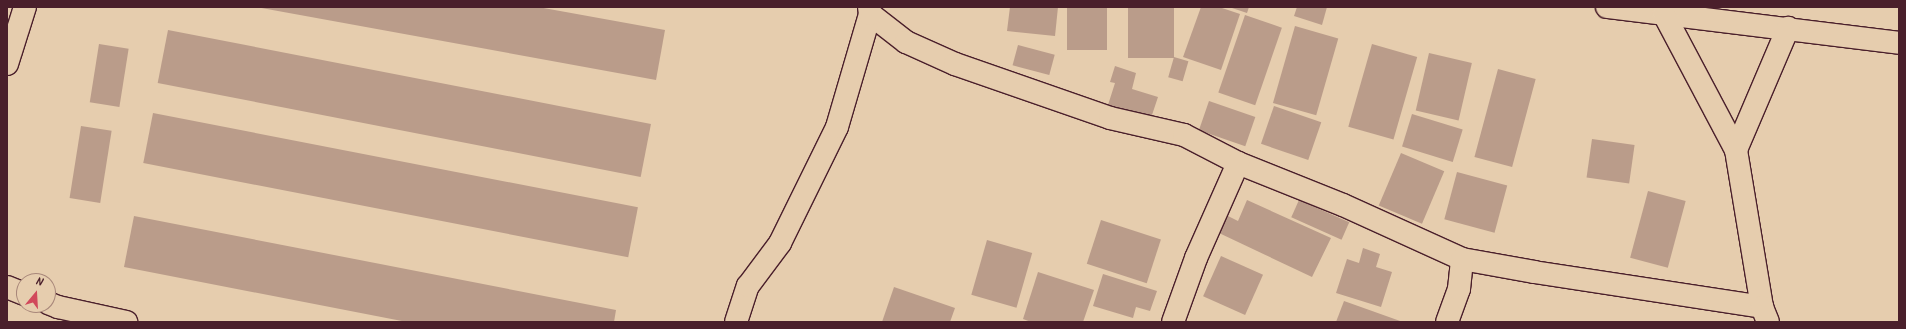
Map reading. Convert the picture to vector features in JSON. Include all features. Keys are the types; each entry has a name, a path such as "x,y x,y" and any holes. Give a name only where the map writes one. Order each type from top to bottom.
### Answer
{"street":[{"path":"7,64 24,7"},
{"path":"1607,7 1788,28 1899,43"},
{"path":"736,322 748,286 780,243 837,127 869,10 906,42 955,64 1110,118 1184,135 1238,163 1343,206 1462,258 1765,314 1736,150 1664,14"},
{"path":"1736,150 1788,28"},
{"path":"1173,322 1196,258 1238,163"},
{"path":"1447,322 1459,289 1462,258"},
{"path":"56,306 126,322"}],"building":[{"path":"256,7 538,7 665,30 656,80"},
{"path":"1010,7 1058,7 1055,36 1007,31"},
{"path":"1067,7 1107,7 1107,50 1067,50"},
{"path":"1128,7 1174,7 1174,58 1128,58"},
{"path":"1201,7 1219,7 1240,14 1221,70 1183,57"},
{"path":"1229,7 1249,7 1247,13"},
{"path":"1297,7 1327,7 1322,25 1294,16"},
{"path":"1245,15 1282,28 1255,105 1218,93"},
{"path":"1295,26 1338,38 1316,115 1273,103"},
{"path":"168,30 651,124 641,177 158,83"},
{"path":"99,44 129,49 119,107 90,102"},
{"path":"1372,44 1417,57 1393,140 1348,127"},
{"path":"1018,45 1055,55 1049,75 1013,65"},
{"path":"1429,53 1472,63 1459,120 1416,110"},
{"path":"1174,57 1188,61 1183,81 1168,77"},
{"path":"1115,66 1136,73 1132,89 1158,97 1151,118 1108,105 1115,83 1110,82"},
{"path":"1498,69 1536,79 1512,167 1474,157"},
{"path":"1209,101 1255,117 1245,146 1199,130"},
{"path":"1274,106 1321,122 1308,160 1261,144"},
{"path":"153,113 638,207 628,257 143,163"},
{"path":"1412,114 1463,129 1453,162 1402,147"},
{"path":"81,126 112,131 100,203 70,198"},
{"path":"1592,139 1635,145 1629,184 1587,178"},
{"path":"1401,153 1444,171 1422,224 1379,205"},
{"path":"1457,172 1507,185 1495,233 1444,219"},
{"path":"1648,191 1686,201 1668,268 1630,258"},
{"path":"1247,200 1331,238 1312,277 1219,233 1228,216 1238,221"},
{"path":"1299,200 1349,222 1342,240 1291,217"},
{"path":"134,216 616,310 614,322 407,322 124,267"},
{"path":"1101,220 1161,239 1147,283 1087,264"},
{"path":"987,240 1032,253 1016,308 971,295"},
{"path":"1363,248 1380,254 1376,267 1392,272 1381,307 1336,293 1347,259 1359,263"},
{"path":"1221,256 1263,275 1245,315 1203,296"},
{"path":"1038,272 1094,290 1083,322 1031,322 1023,319"},
{"path":"1103,274 1157,291 1150,311 1136,307 1133,318 1093,306"},
{"path":"894,287 955,308 950,322 882,322"},
{"path":"1344,301 1403,322 1336,322"}]}
